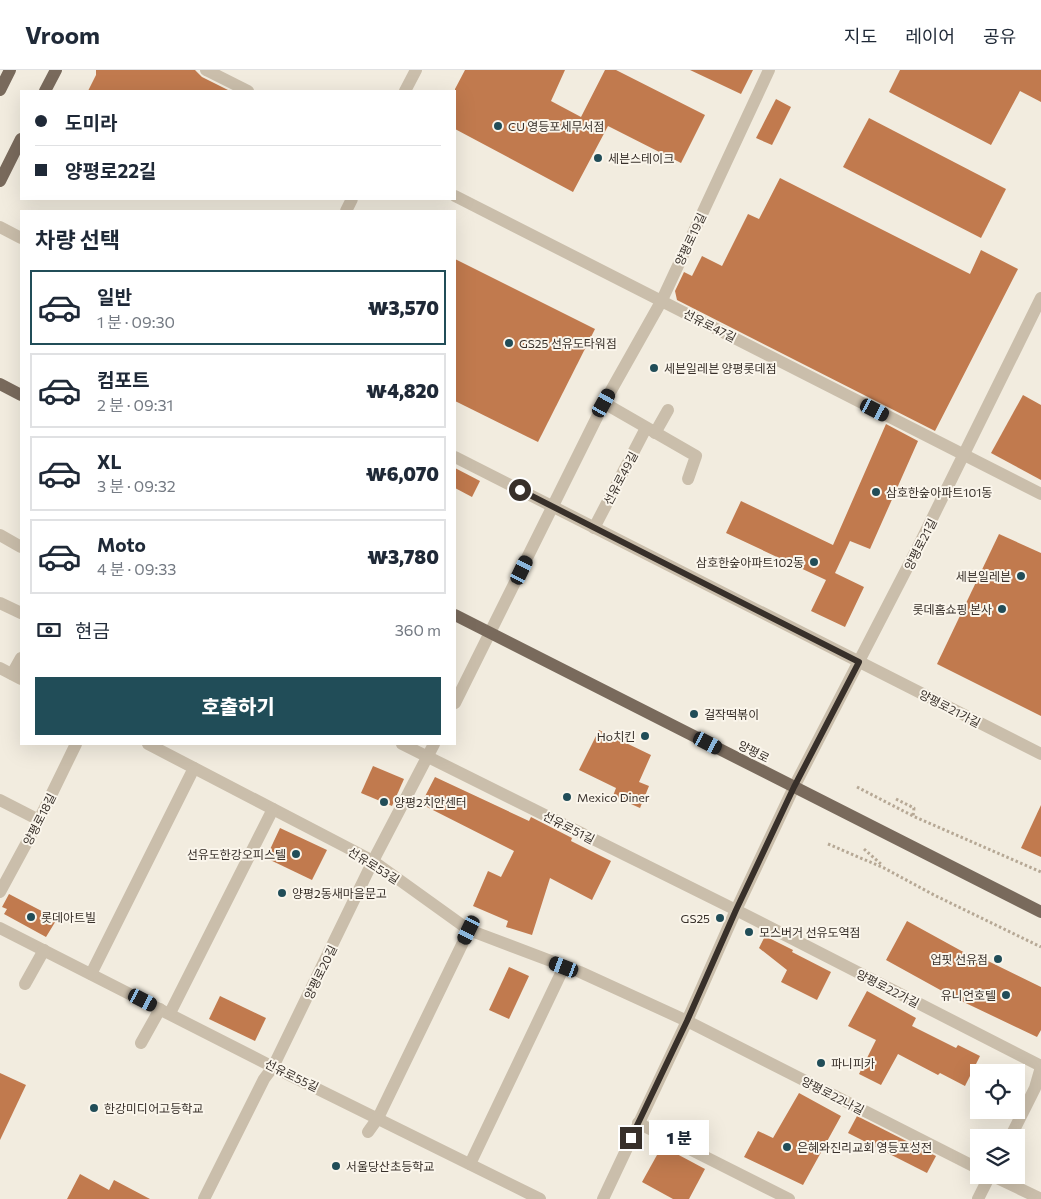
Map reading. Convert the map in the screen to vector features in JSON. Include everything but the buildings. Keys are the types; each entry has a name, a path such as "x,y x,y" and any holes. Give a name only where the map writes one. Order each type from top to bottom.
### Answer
{"main road":[{"path":"0,90 10,70"},
{"path":"46,90 56,70"},
{"path":"0,180 20,140"},
{"path":"0,384 20,394"},
{"name":"양평로","path":"456,616 1041,912"}],"street":[{"path":"206,70 246,90"},
{"path":"406,90 416,70"},
{"name":"양평로19길","path":"491,633 604,403 662,300 769,70"},
{"name":"선유로47길","path":"456,197 1041,494"},
{"path":"0,227 20,237"},
{"name":"양평로21길","path":"603,1199 794,787 964,455 1041,298"},
{"path":"604,403 696,456 688,479"},
{"path":"650,430 668,410"},
{"name":"선유로49길","path":"594,528 650,430"},
{"path":"456,458 859,662"},
{"path":"0,535 20,546"},
{"path":"0,603 20,613"},
{"path":"456,701 491,633"},
{"name":"양평로21가길","path":"859,662 1041,754"},
{"path":"0,668 17,677 20,663"},
{"name":"양평로18길","path":"0,892 40,820 76,745"},
{"name":"선유로53길","path":"150,745 374,861 469,930 580,972 687,1021"},
{"name":"선유로51길","path":"404,745 736,910"},
{"name":"양평로20길","path":"204,1199 264,1079 274,1067 374,861 434,745"},
{"path":"91,974 194,768"},
{"path":"0,800 40,820"},
{"path":"141,1043 165,1011 273,809"},
{"name":"양평로22가길","path":"736,910 1041,1067"},
{"name":"선유로55길","path":"0,928 540,1199"},
{"path":"368,1132 378,1118 469,930"},
{"path":"25,984 44,950"},
{"path":"470,1164 564,967"},
{"name":"양평로22나길","path":"687,1021 970,1164"},
{"path":"1014,1129 1035,1088 1041,1067"},
{"path":"638,1122 789,1199"},
{"path":"978,1199 986,1184"},
{"path":"1009,1184 1040,1199"}],"path":[{"path":"857,787 913,816 1041,872"},
{"path":"896,799 914,808 913,816"},
{"path":"828,844 884,868 934,895 1041,947"},
{"path":"864,850 884,868"}],"place":[{"name":"CU 영등포세무서점","path":"498,126"},
{"name":"세븐스테이크","path":"598,158"},
{"name":"GS25 선유도타워점","path":"509,343"},
{"name":"세븐일레븐 양평롯데점","path":"654,368"},
{"name":"삼호한숲아파트101동","path":"876,492"},
{"name":"삼호한숲아파트102동","path":"814,562"},
{"name":"세븐일레븐","path":"1021,576"},
{"name":"롯데홈쇼핑 본사","path":"1002,609"},
{"name":"걸작떡볶이","path":"694,714"},
{"name":"Ho치킨","path":"645,736"},
{"name":"Mexico Diner","path":"567,797"},
{"name":"양평2치안센터","path":"384,802"},
{"name":"선유도한강오피스텔","path":"296,854"},
{"name":"양평2동새마을문고","path":"282,893"},
{"name":"롯데아트빌","path":"31,917"},
{"name":"GS25","path":"720,918"},
{"name":"모스버거 선유도역점","path":"749,932"},
{"name":"업핏 선유점","path":"998,959"},
{"name":"유니언호텔","path":"1006,995"},
{"name":"파니피카","path":"821,1063"},
{"name":"한강미디어고등학교","path":"94,1108"},
{"name":"은혜와진리교회 영등포성전","path":"787,1147"},
{"name":"서울당산초등학교","path":"336,1166"}],"route":[{"path":"520,490 859,662 794,787 736,910 687,1021 631,1138"}]}
